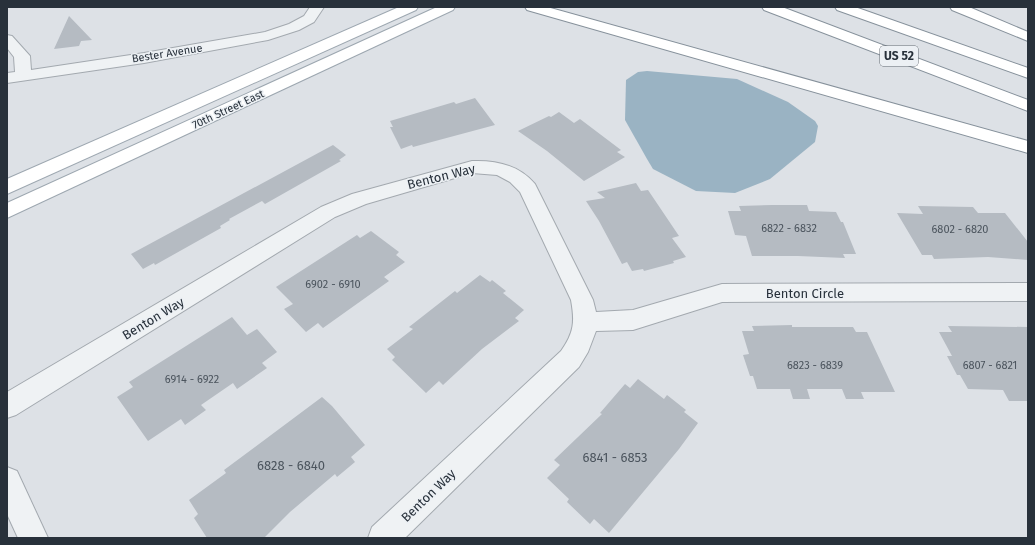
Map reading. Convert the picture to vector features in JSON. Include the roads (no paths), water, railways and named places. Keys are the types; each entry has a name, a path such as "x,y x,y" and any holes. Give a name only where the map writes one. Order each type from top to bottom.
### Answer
{"main road":[{"name":"70th Street East","path":"7,187 411,7"},
{"name":"70th Street East","path":"7,211 448,7"},
{"path":"532,7 1028,147"},
{"name":"US 52","path":"769,7 1028,106"},
{"name":"US 52","path":"842,7 1028,73"},
{"path":"957,7 1028,37"}],"street":[{"name":"Bester Avenue","path":"7,78 144,58 268,36 294,27 309,19 318,7"},
{"path":"7,38 22,56 22,75"},
{"name":"Benton Way","path":"7,406 328,212 364,197 472,167 482,166 503,170 512,174 524,183 582,300 586,314 586,322 580,345 570,359 383,538"},
{"name":"Benton Circle","path":"586,322 633,320 722,293 1028,292"},
{"path":"7,481 33,538"}],"water":[{"path":"647,71 737,79 788,102 815,121 818,126 815,142 770,179 735,193 696,191 653,169 625,120 626,80 638,72"}]}
